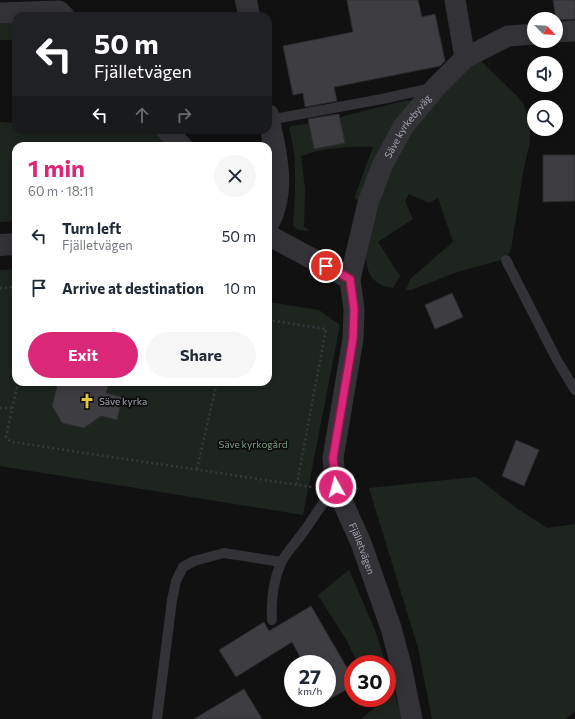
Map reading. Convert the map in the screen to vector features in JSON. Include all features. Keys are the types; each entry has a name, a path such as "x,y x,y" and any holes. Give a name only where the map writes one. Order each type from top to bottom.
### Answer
{"street":[{"path":"246,0 248,12"},
{"path":"455,0 465,58"},
{"path":"15,12 61,9"},
{"path":"0,13 12,12"},
{"path":"563,32 575,31"},
{"name":"Säve kyrkebyväg","path":"350,279 368,203 382,166 403,127 436,87 465,58 508,36 527,35"},
{"path":"170,134 178,142"},
{"path":"272,134 277,161 278,183 275,210 272,216"},
{"path":"272,237 350,279"},
{"path":"0,245 12,244"},
{"name":"Fjälletvägen","path":"350,279 354,309 353,339 333,458 332,491 361,543 391,628 401,665 412,719"}],"lane":[{"path":"272,117 382,99 436,87"},
{"path":"506,260 565,375 575,390"},
{"path":"272,620 271,608 275,582 281,562 332,491"},
{"path":"157,719 172,600 176,581 183,567 194,561 224,553 281,562"}],"path":[{"path":"0,288 12,287"},
{"path":"272,321 326,329 297,484"},
{"path":"17,386 6,436 7,439 12,442 297,484 332,491"},
{"path":"196,469 216,386"},
{"path":"0,408 12,408"}],"green space":[{"path":"12,22 12,40 0,40 0,24"},
{"path":"479,59 517,96 524,105 527,114 527,136 530,136 530,142 524,167 511,250 508,255 501,260 457,272 411,290 406,290 410,279 453,242 438,198 429,203 409,194 405,201 413,219 378,242 400,276 393,288 384,286 378,283 369,273 366,260 366,245 392,160 436,97"},
{"path":"407,100 412,101 359,200 355,199 355,196 373,147 336,148 301,156 305,189 304,227 309,231 298,230 293,226 295,163 289,128 291,126 329,120"},
{"path":"0,122 12,123 12,134 156,134 162,142 12,142 12,221 0,222"},
{"name":"Säve kyrkogård","path":"12,269 12,386 272,386 272,303 319,310 340,325 303,515 0,466 0,270"},
{"path":"476,477 515,507 547,528 575,524 575,712 565,719 432,719 418,648 369,488"},
{"path":"349,570 375,630 383,655 354,655 347,641 318,595"},
{"path":"396,699 402,719 361,719 376,707 396,707"}],"building":[{"path":"347,0 418,0 422,17 435,14 445,61 440,66 334,87 337,101 305,107 303,93 293,95 283,46 353,32"},
{"path":"553,0 575,0 575,19 563,20 563,12 555,12"},
{"path":"339,114 345,143 314,149 308,119"},
{"path":"543,155 575,155 575,201 543,202"},
{"path":"452,293 463,317 435,329 425,305"},
{"name":"Säve kyrka","path":"57,386 108,386 106,393 122,397 117,420 101,416 84,428 62,423 52,406"},
{"path":"516,440 539,450 524,486 502,476"},
{"path":"311,606 344,663 344,691 336,695 336,655 299,655 292,642 236,677 219,650 264,622 269,631"},
{"path":"244,689 262,719 194,719"}],"place":[{"name":"Säve kyrka","path":"87,401"}],"route":[{"path":"326,266 350,279 354,309 353,339 333,458 336,487"}]}
